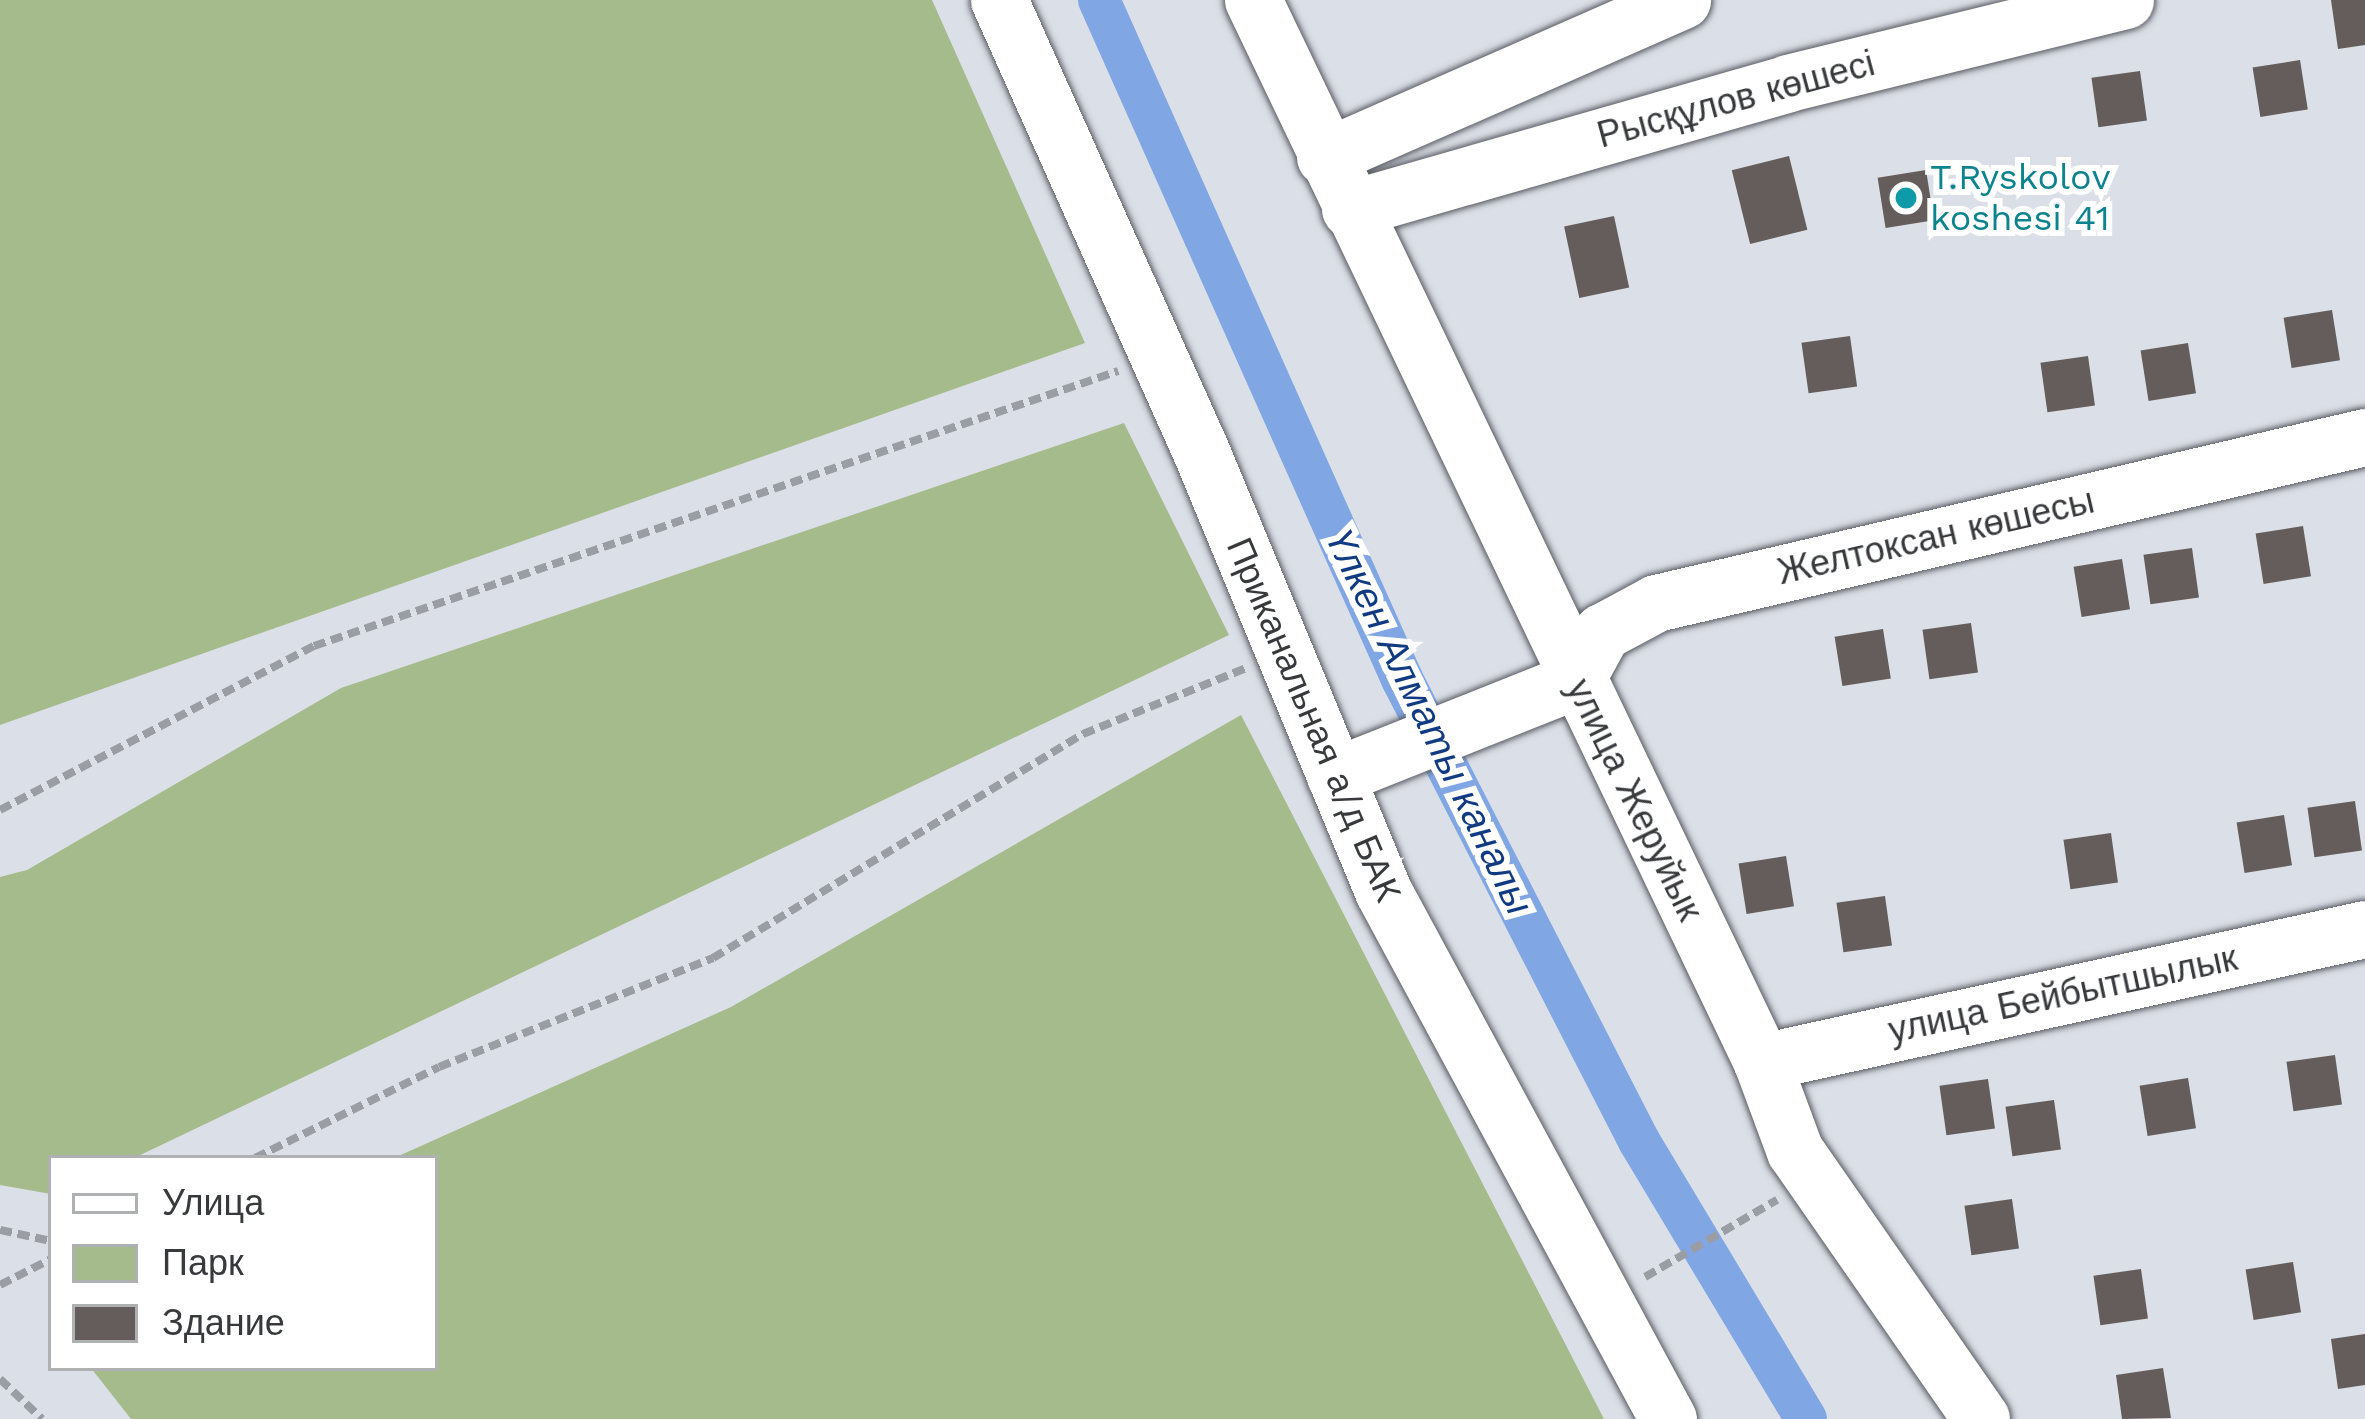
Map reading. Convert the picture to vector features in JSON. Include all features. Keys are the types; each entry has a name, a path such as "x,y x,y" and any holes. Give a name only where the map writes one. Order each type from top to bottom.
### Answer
{"street":[{"name":"Приканальная а/д БАК","path":"999,0 1158,356 1383,891 1668,1419"},
{"path":"1253,0 1325,158 1682,0"},
{"name":"Рысқұлов көшесі","path":"1350,209 1788,83 2125,0"},
{"name":"улица Жеруйык","path":"1325,158 1558,687 1762,1062 1795,1150 1981,1419"},
{"name":"Желтоксан көшесы","path":"1558,687 1602,632 1656,603 2365,437"},
{"path":"1335,776 1558,687"},
{"name":"улица Бейбытшылык","path":"1762,1062 2365,928"}],"path":[{"path":"0,809 314,646 1158,356"},
{"path":"261,1155 439,1067 713,958 1083,734 1284,653"},
{"path":"1674,1256 1737,1220"},
{"path":"0,1230 48,1240"},
{"path":"0,1286 48,1261"},
{"path":"0,1378 42,1419"}],"green space":[{"path":"0,0 932,0 1085,343 0,725"},
{"path":"1124,423 1229,635 140,1155 48,1155 48,1193 0,1185 0,877 27,870 341,688"},
{"path":"1241,715 1604,1419 131,1419 93,1371 438,1371 438,1155 401,1155 731,1007"}],"building":[{"path":"2331,0 2365,0 2365,45 2338,49"},
{"path":"2300,60 2308,109 2260,117 2253,68"},
{"path":"2140,71 2147,121 2098,127 2091,78"},
{"path":"1789,156 1807,230 1750,244 1732,170"},
{"name":"T.Ryskolov koshesi 41","path":"1926,170 1934,220 1886,228 1878,178"},
{"path":"1614,216 1629,287 1579,298 1564,227"},
{"path":"2332,310 2340,360 2292,368 2284,318"},
{"path":"1850,336 1857,387 1809,393 1801,343"},
{"path":"2188,343 2196,393 2149,401 2141,351"},
{"path":"2088,356 2095,406 2047,412 2040,363"},
{"path":"2303,526 2311,576 2264,584 2256,534"},
{"path":"2192,548 2199,598 2150,604 2143,555"},
{"path":"2122,559 2130,609 2082,617 2074,567"},
{"path":"1971,623 1978,673 1929,679 1922,630"},
{"path":"1883,629 1891,678 1842,686 1835,637"},
{"path":"2355,801 2362,851 2314,857 2307,808"},
{"path":"2284,815 2292,865 2245,873 2237,823"},
{"path":"2111,833 2118,883 2070,889 2063,840"},
{"path":"1786,856 1794,906 1747,914 1739,864"},
{"path":"1885,896 1892,946 1843,952 1836,903"},
{"path":"2335,1055 2342,1105 2293,1111 2286,1062"},
{"path":"2188,1078 2196,1128 2148,1136 2140,1086"},
{"path":"1988,1079 1995,1129 1946,1135 1939,1086"},
{"path":"2054,1100 2061,1150 2012,1156 2005,1107"},
{"path":"2012,1199 2019,1249 1971,1255 1964,1206"},
{"path":"2293,1262 2301,1312 2254,1320 2246,1270"},
{"path":"2141,1269 2148,1319 2100,1325 2093,1276"},
{"path":"2365,1334 2365,1385 2338,1389 2331,1339"},
{"path":"2163,1368 2171,1418 2122,1419 2116,1375"}],"waterway":[{"name":"Үлкен Алматы каналы","path":"1099,0 1402,679 1639,1141 1806,1419"}],"place":[{"name":"T.Ryskolov koshesi 41","path":"1906,198"}]}
